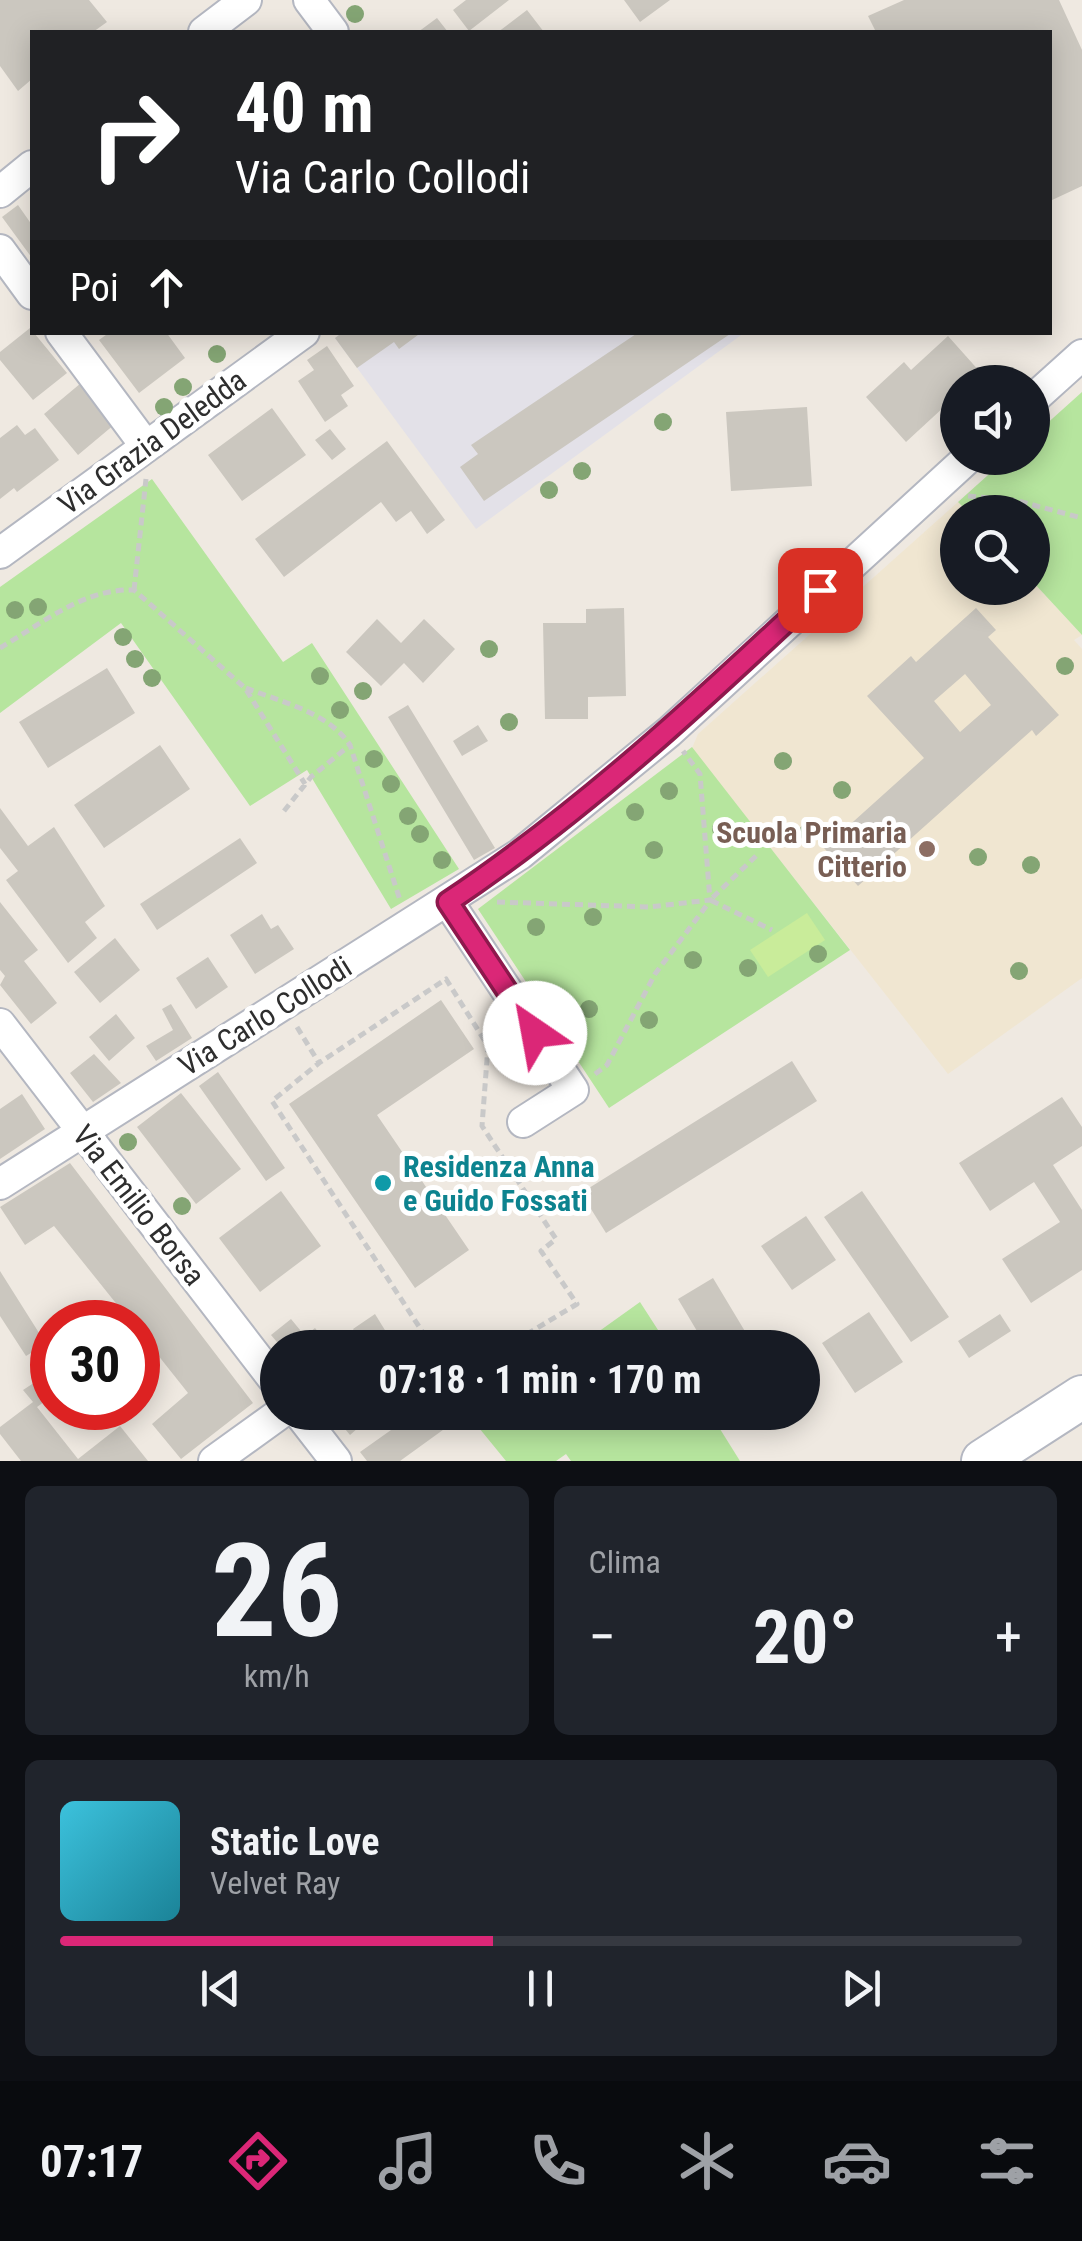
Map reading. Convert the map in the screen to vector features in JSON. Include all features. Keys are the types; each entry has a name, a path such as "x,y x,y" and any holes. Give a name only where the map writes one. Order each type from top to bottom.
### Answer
{"street":[{"path":"207,30 246,0"},
{"path":"310,0 332,30"},
{"path":"0,192 30,168"},
{"path":"0,250 30,291"},
{"path":"64,335 138,450"},
{"name":"Via Grazia Deledda","path":"0,553 300,335"},
{"path":"1050,384 1082,355"},
{"name":"Via Carlo Collodi","path":"0,1184 408,926 454,910 669,732 949,475"},
{"path":"454,910 572,1090 523,1122"},
{"name":"Via Emilio Borsa","path":"0,1024 260,1362"},
{"path":"983,1461 1082,1396"},
{"path":"214,1461 260,1428"},
{"path":"312,1430 336,1461"}],"path":[{"path":"134,590 148,481 138,450"},
{"path":"936,486 964,496 1018,500 1082,518"},
{"path":"0,648 32,625 110,589 134,590 245,688 305,784"},
{"path":"245,688 324,719 350,745 408,926"},
{"path":"669,732 700,774 710,900"},
{"path":"284,811 305,784 350,745"},
{"path":"572,1090 607,1064 655,974 710,900 756,856"},
{"path":"454,910 483,901 649,907 710,900 772,930"},
{"path":"421,1330 272,1100 319,1063 446,979 488,1046 482,1126 556,1239 540,1251 577,1304 534,1330"},
{"path":"294,1023 319,1063"}],"shaded area":[{"path":"339,335 741,335 476,529 335,338"},
{"name":"Scuola Primaria Citterio","path":"940,518 940,605 1050,605 1050,600 1082,635 1074,640 1082,649 1082,978 948,1074 692,748 698,734"}],"green space":[{"path":"1082,392 1082,635 1050,600 1050,495 966,495 988,475 1050,475 1050,421"},
{"path":"152,479 283,662 312,643 459,869 391,909 307,770 250,806 121,623 0,713 0,587"},
{"path":"692,747 850,950 609,1108 478,909"},
{"path":"807,913 825,940 768,977 750,950"},
{"path":"640,1302 658,1330 601,1330"},
{"path":"481,1430 721,1430 740,1461 571,1461 566,1454 556,1461 506,1461"}],"building":[{"path":"0,0 89,0 107,22 96,30 30,30 30,81 18,91 0,66"},
{"path":"466,0 509,0 470,30 453,10"},
{"path":"624,0 670,0 640,22"},
{"path":"904,0 1059,0 1082,50 1082,186 1052,200 1052,30 875,30 868,16"},
{"path":"527,10 542,30 501,30"},
{"path":"437,18 446,30 421,30"},
{"path":"18,205 30,222 30,255 2,217"},
{"path":"30,328 30,335 36,335 67,373 33,400 0,360 0,352"},
{"path":"106,335 168,335 185,358 139,393 99,340"},
{"path":"418,335 399,349 394,342 357,368 335,338"},
{"path":"635,335 729,335 484,501 460,467 478,454 471,445"},
{"path":"948,336 974,365 940,365 940,411 906,442 866,397 904,362 911,370"},
{"path":"327,346 354,386 341,395 348,406 325,422 298,381 314,370 307,360"},
{"path":"81,383 115,424 78,455 44,414"},
{"path":"807,407 812,486 731,491 726,412"},
{"path":"272,408 306,455 242,501 208,455"},
{"path":"17,425 25,435 35,428 59,460 17,492 14,488 0,499 0,438"},
{"path":"330,429 346,449 332,460 315,440"},
{"path":"387,441 445,520 427,534 411,511 396,522 381,502 284,577 255,539"},
{"path":"624,608 626,696 588,697 588,719 545,719 543,623 586,623 586,609"},
{"path":"976,608 996,630 988,637 1059,715 1036,736 1032,730 858,886 824,848 924,758 867,696 911,656 916,662","holes":["965,674 991,705 960,732 934,701"]},
{"path":"377,619 401,643 424,619 455,649 423,683 404,663 381,686 346,652"},
{"path":"107,668 135,713 48,768 19,722"},
{"path":"408,705 495,848 474,860 388,717"},
{"path":"478,725 488,741 462,756 453,741"},
{"path":"160,745 190,789 104,848 74,805"},
{"path":"0,808 28,846 54,827 105,906 85,922 97,938 68,963 6,880 18,871 0,848"},
{"path":"240,838 257,863 157,930 140,904"},
{"path":"0,902 38,950 24,961 57,1003 31,1024 0,985 5,976 0,970"},
{"path":"262,914 271,929 278,925 294,949 255,974 230,935"},
{"path":"115,938 140,970 100,1003 74,972"},
{"path":"208,957 228,987 196,1009 176,978"},
{"name":"Residenza Anna e Guido Fossati","path":"441,1000 474,1049 377,1115 469,1250 415,1288 289,1104"},
{"path":"171,1004 192,1038 156,1061 146,1046 173,1030 162,1009"},
{"path":"116,1014 135,1038 109,1061 89,1037"},
{"path":"94,1054 121,1083 93,1102 70,1073"},
{"path":"792,1061 817,1101 606,1233 581,1193"},
{"path":"218,1072 285,1168 266,1181 199,1086"},
{"path":"181,1093 241,1169 196,1204 137,1127"},
{"path":"22,1094 45,1129 0,1159 0,1109"},
{"path":"1062,1097 1082,1127 1082,1146 1053,1165 1082,1210 1082,1270 1031,1303 1002,1259 1060,1222 1034,1182 990,1211 959,1163"},
{"path":"70,1163 253,1403 181,1459 157,1430 160,1417 188,1393 160,1358 160,1300 113,1300 54,1226 25,1245 0,1207"},
{"path":"281,1191 321,1246 260,1292 219,1238"},
{"path":"862,1191 949,1317 911,1342 824,1217"},
{"path":"806,1216 836,1260 792,1290 761,1246"},
{"path":"0,1271 30,1319 30,1354 26,1356 0,1316"},
{"path":"713,1278 744,1330 696,1330 678,1299"},
{"path":"869,1312 903,1362 855,1393 822,1343"},
{"path":"375,1314 385,1330 354,1330"},
{"path":"1000,1314 1011,1331 969,1358 958,1341"},
{"path":"291,1319 300,1330 277,1330"},
{"path":"30,1404 30,1430 55,1430 78,1459 115,1430 123,1430 148,1461 21,1461 0,1434 0,1427"},
{"path":"391,1430 443,1430 400,1461 367,1461 360,1452"}],"place":[{"name":"Scuola Primaria Citterio","path":"927,849"},
{"name":"Residenza Anna e Guido Fossati","path":"383,1183"}],"route":[{"path":"535,1033 448,902 520,854 669,732 820,590"}]}
